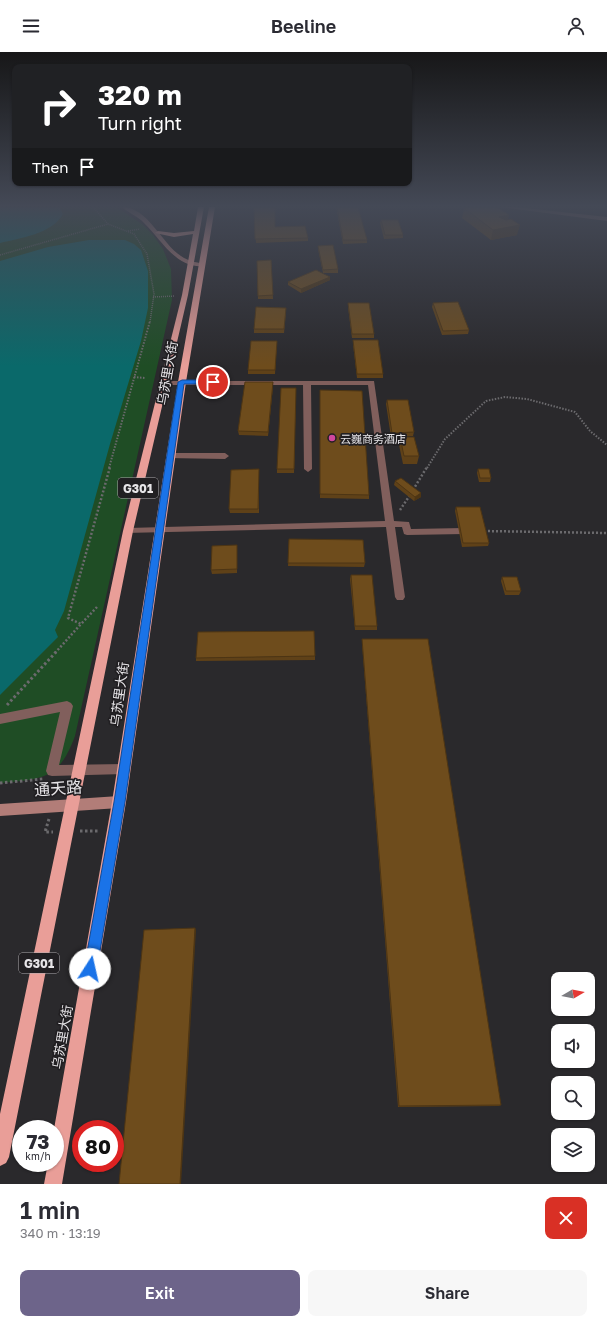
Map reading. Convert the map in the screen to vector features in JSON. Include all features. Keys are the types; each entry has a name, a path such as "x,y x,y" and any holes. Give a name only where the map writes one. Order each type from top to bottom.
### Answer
{"highway":[{"name":"乌苏里大街","path":"0,1158 71,804 128,531 185,295 191,260"},
{"name":"乌苏里大街","path":"53,1184 119,802 170,456 203,260"}],"main road":[{"path":"184,260 190,263 202,265"},
{"name":"通天路","path":"0,810 71,804 119,802"}],"street":[{"path":"164,382 371,383 400,597"},
{"path":"308,383 308,469"},
{"path":"170,456 225,456"},
{"path":"128,531 391,524 406,524 406,532 464,531"},
{"path":"0,719 67,706 52,771 124,769"}],"path":[{"path":"81,624 68,618 134,377 149,329 154,297 148,260"},
{"path":"154,297 185,295"},
{"path":"134,377 145,378"},
{"path":"391,524 445,439 486,401 505,397 527,399 575,412 590,431 607,445"},
{"path":"464,531 607,533"},
{"path":"5,707 97,607"},
{"path":"54,778 60,778"},
{"path":"0,783 48,779"}],"green space":[{"path":"0,260 167,260 171,269 172,300 75,736 69,750 55,769 38,778 0,783"}],"water":[{"path":"144,260 148,271 148,308 141,341 110,444 64,611 55,630 58,637 0,695 0,261"}],"building":[{"path":"271,260 273,295 258,296 257,261"},
{"path":"321,260 336,260 338,269 323,270"},
{"path":"316,270 330,277 301,289 288,282"},
{"path":"458,302 469,330 443,331 433,303"},
{"path":"348,303 369,303 374,334 352,334"},
{"path":"256,307 286,308 284,329 254,329"},
{"path":"353,340 378,340 383,374 357,374"},
{"path":"251,341 277,341 275,370 248,370"},
{"path":"245,382 273,382 268,432 238,431"},
{"path":"281,388 296,388 294,469 277,469"},
{"path":"320,390 362,391 369,495 320,494"},
{"path":"387,400 408,400 414,432 392,433"},
{"path":"400,437 414,437 419,456 404,456"},
{"path":"259,469 258,509 229,509 231,470"},
{"path":"478,469 489,469 491,478 480,478"},
{"path":"401,478 421,493 415,497 395,481"},
{"path":"456,507 480,507 489,543 463,543"},
{"path":"289,539 363,540 365,563 288,563"},
{"path":"237,545 237,569 211,570 212,546"},
{"path":"351,575 372,575 377,626 355,626"},
{"path":"502,577 517,577 521,591 506,591"},
{"path":"314,631 315,656 196,658 198,632"},
{"path":"362,639 428,639 501,1105 399,1106"},
{"path":"195,928 180,1184 119,1184 120,1172 124,1172 124,1133 144,930"}],"place":[{"name":"云巍商务酒店","path":"332,438"}],"route":[{"path":"90,969 119,802 182,382 213,382"}]}
